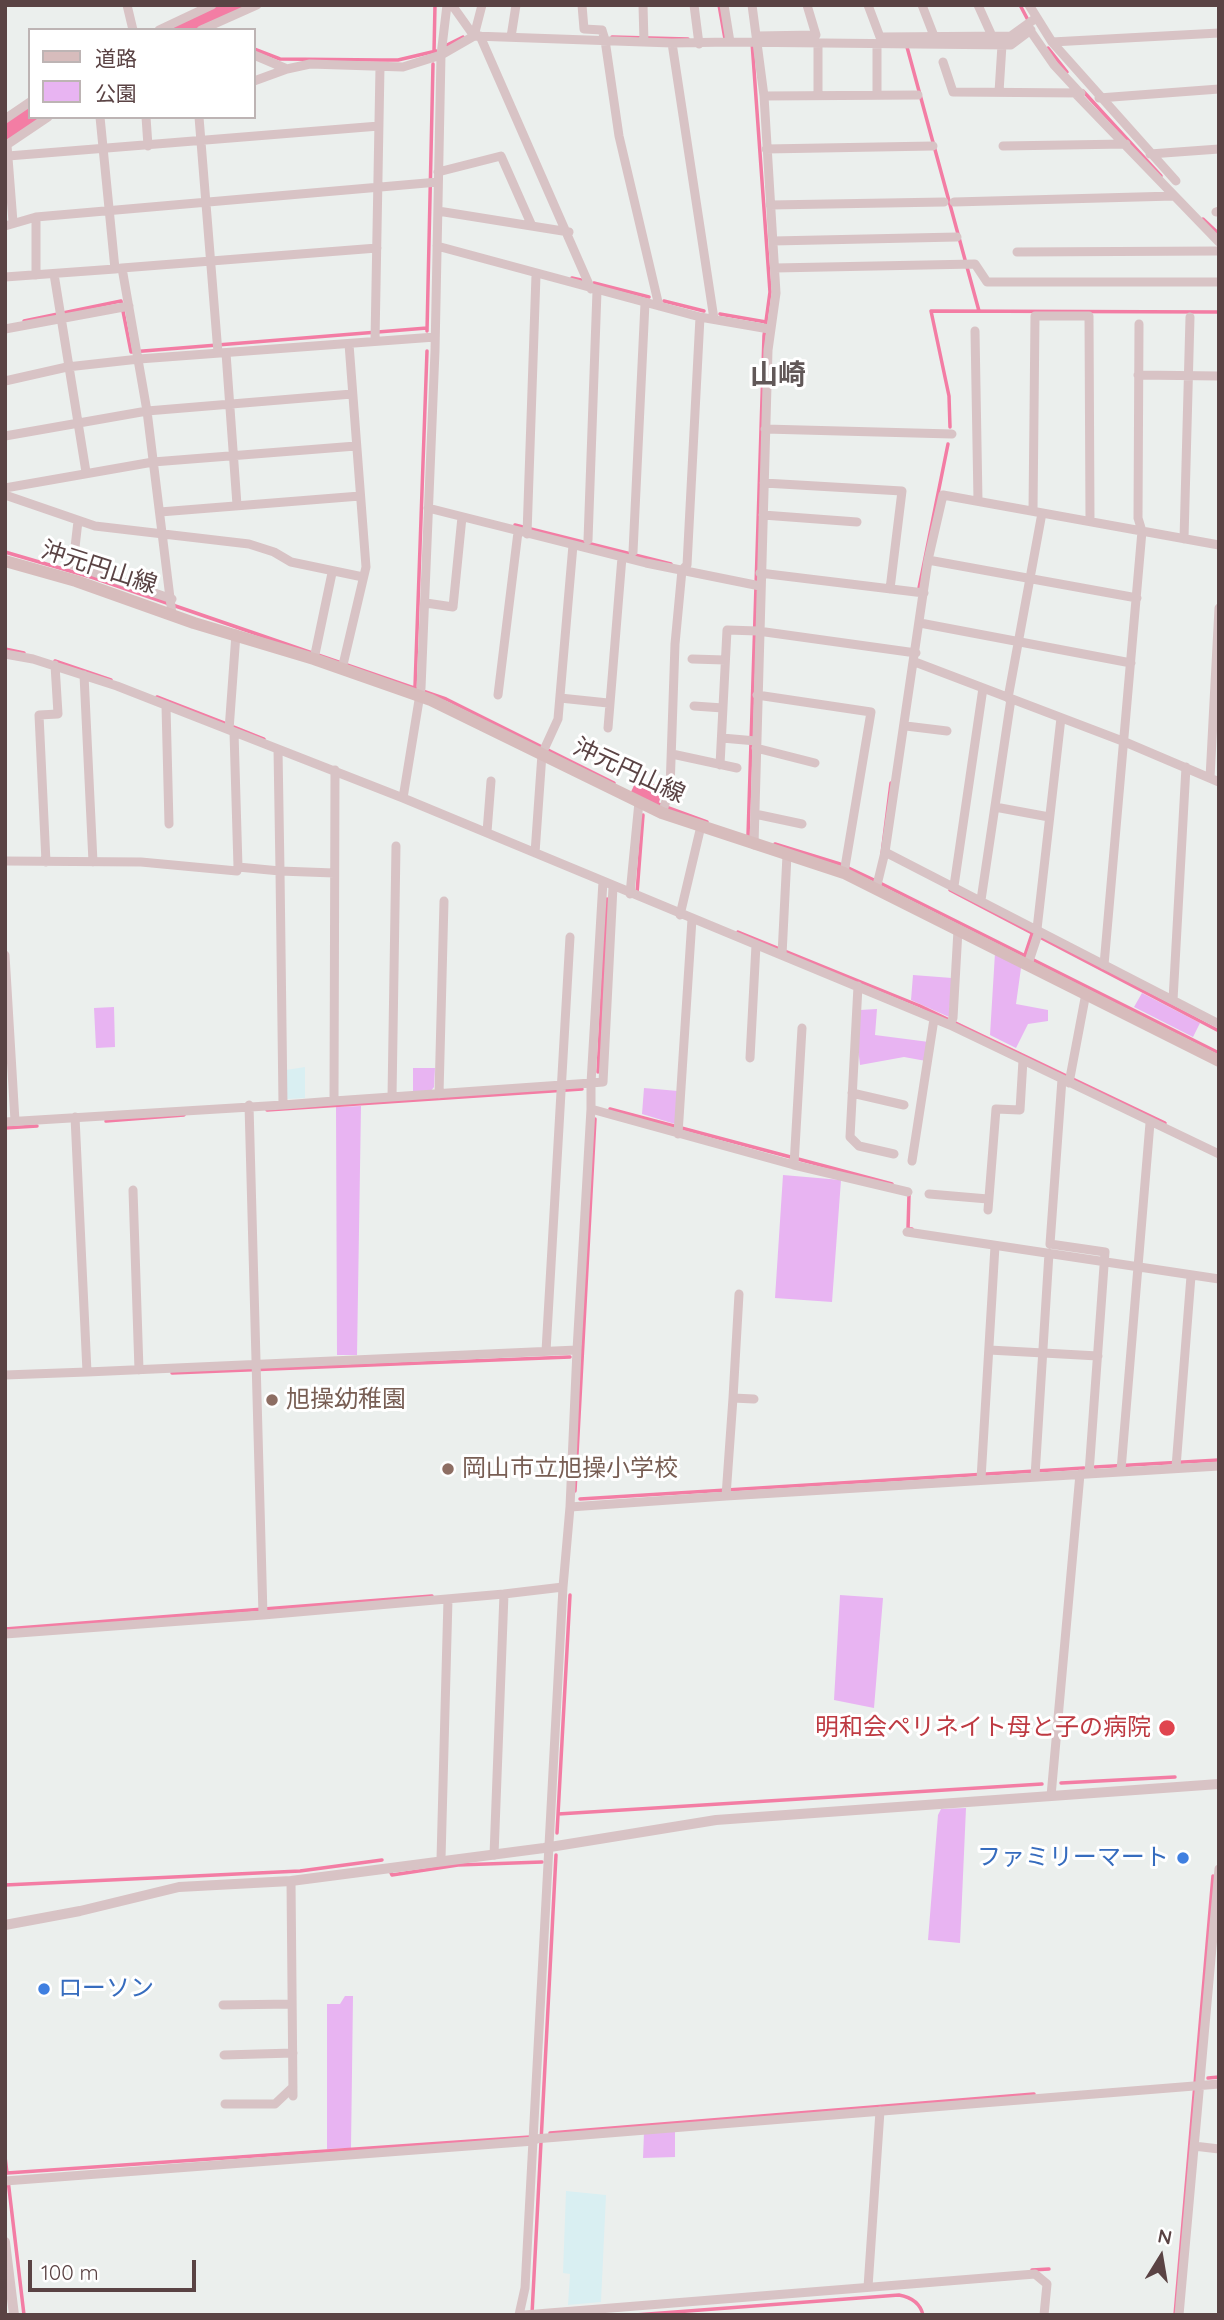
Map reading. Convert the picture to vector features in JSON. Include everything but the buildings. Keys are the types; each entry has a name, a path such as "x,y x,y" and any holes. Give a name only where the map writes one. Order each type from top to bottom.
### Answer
{"main road":[{"name":"沖元円山線","path":"5,561 173,606 236,634 315,655 420,692 544,749 639,802 664,808 701,826 754,839 787,855 846,869 878,884 958,930 1029,959 1086,993 1219,1061"}],"street":[{"path":"127,5 133,28"},
{"path":"163,28 212,5"},
{"path":"205,28 257,5"},
{"path":"449,5 475,34 594,290 588,540"},
{"path":"403,796 420,692 426,603 438,211 435,180 441,55 449,5"},
{"path":"475,34 482,5"},
{"path":"511,34 516,5"},
{"path":"582,5 584,29 602,30 619,136 659,306"},
{"path":"643,5 644,39"},
{"path":"694,5 699,40"},
{"path":"724,5 730,40"},
{"path":"752,5 764,96 776,293 766,328 761,573 756,586 757,695 752,811 755,814 754,839"},
{"path":"755,42 816,36 807,5"},
{"path":"868,5 880,37 1011,36 1030,25"},
{"path":"922,5 934,36"},
{"path":"978,5 992,36"},
{"path":"1029,5 1030,25 1054,65 1129,141 1174,196 1219,242"},
{"path":"1030,25 1052,43 1082,91"},
{"path":"256,80 310,64 403,67 441,55 475,34 604,40 644,39 672,43 730,40 818,44 1002,45 1019,41 1030,25"},
{"path":"1052,43 1219,33"},
{"path":"672,43 714,319"},
{"path":"818,44 818,95"},
{"path":"877,44 877,95"},
{"path":"999,92 1002,45"},
{"path":"256,56 288,69"},
{"path":"943,62 953,92 1082,91 1099,98 1219,89"},
{"path":"375,335 380,67"},
{"path":"764,96 918,96"},
{"path":"1099,98 1129,141 1150,154 1176,181"},
{"path":"5,119 28,103"},
{"path":"45,119 6,145 9,224 36,217 110,209 435,180 501,156 532,226"},
{"path":"100,119 110,209 126,306 138,354 173,606"},
{"path":"146,119 148,146"},
{"path":"199,119 205,201 220,349 229,404 237,505"},
{"path":"8,156 379,126"},
{"path":"1003,146 1129,141"},
{"path":"766,149 933,146"},
{"path":"1150,154 1219,149"},
{"path":"770,205 1174,196"},
{"path":"438,211 569,232"},
{"path":"36,217 36,275"},
{"path":"773,241 957,237"},
{"path":"437,246 469,253 536,275 700,317 766,328"},
{"path":"5,277 377,248"},
{"path":"1017,252 1219,251"},
{"path":"775,268 975,264 987,282 1219,282"},
{"path":"54,274 86,472"},
{"path":"498,695 525,531 536,275"},
{"path":"633,552 645,303"},
{"path":"5,329 59,316 126,306"},
{"path":"981,900 1038,512 1035,316 1089,316 1090,521"},
{"path":"664,808 672,754 675,644 684,568 700,317"},
{"path":"1184,539 1190,317"},
{"path":"1104,965 1142,531 1138,518 1139,324"},
{"path":"975,331 978,501"},
{"path":"5,381 138,354 349,344 375,335 435,337"},
{"path":"343,664 366,567 349,344"},
{"path":"1138,376 1219,376"},
{"path":"5,436 147,411 352,394"},
{"path":"765,429 952,434"},
{"path":"5,488 153,462 356,446"},
{"path":"764,483 902,491 890,589"},
{"path":"5,495 95,526 250,544 274,552 291,562 332,573 363,577"},
{"path":"878,884 906,726 928,560 943,495 1219,545"},
{"path":"160,512 360,496"},
{"path":"428,508 622,557 684,568 756,586"},
{"path":"762,514 857,522"},
{"path":"426,603 453,607 462,517"},
{"path":"78,521 73,565 173,606"},
{"path":"536,851 544,749 558,719 573,545"},
{"path":"608,728 622,557"},
{"path":"928,560 1137,598"},
{"path":"315,655 332,573"},
{"path":"761,573 924,593"},
{"path":"720,765 727,630 755,631 915,657 983,688 1125,742 1214,780 1219,608"},
{"path":"920,623 1131,663"},
{"path":"5,861 141,862 237,872 231,731 236,634"},
{"path":"5,654 85,675 335,770 488,830 613,887 631,891 682,911 692,919 757,945 782,951 934,1019 951,1022 1023,1060 1068,1079 1150,1123 1219,1154"},
{"path":"692,659 725,660"},
{"path":"46,862 39,715 58,714 55,665"},
{"path":"85,675 93,862"},
{"path":"954,886 983,688"},
{"path":"757,695 871,712 846,869"},
{"path":"560,698 608,703"},
{"path":"166,706 169,824"},
{"path":"694,706 723,708"},
{"path":"1029,959 1037,934 1061,718"},
{"path":"906,726 947,731"},
{"path":"722,738 753,742 815,763"},
{"path":"278,749 282,1105"},
{"path":"672,754 737,768"},
{"path":"1173,1000 1186,767"},
{"path":"334,1101 335,770"},
{"path":"488,830 491,781"},
{"path":"631,891 639,802"},
{"path":"995,807 1049,817"},
{"path":"755,814 802,824"},
{"path":"682,911 701,826"},
{"path":"392,1097 397,846"},
{"path":"885,854 954,886 1037,934 1219,1024"},
{"path":"782,951 787,855"},
{"path":"238,867 334,873"},
{"path":"603,881 570,1507 563,1587 537,2139 525,2288 526,2314 1035,2274 1046,2284 1044,2315"},
{"path":"5,954 10,1121 560,1089 603,1082 613,887"},
{"path":"439,1094 444,901"},
{"path":"679,1130 692,919"},
{"path":"951,1022 958,930"},
{"path":"546,1351 570,937"},
{"path":"750,1059 757,945"},
{"path":"858,986 850,1137 859,1146 894,1154"},
{"path":"1051,1796 1098,1356 1105,1260 1105,1252 1050,1244 1068,1079 1086,993"},
{"path":"912,1161 934,1019"},
{"path":"794,1161 802,1028"},
{"path":"988,1210 996,1109 1020,1110 1023,1060"},
{"path":"852,1093 904,1105"},
{"path":"249,1105 263,1610"},
{"path":"591,1109 908,1192"},
{"path":"75,1117 87,1372"},
{"path":"1121,1467 1150,1123"},
{"path":"133,1190 139,1370"},
{"path":"929,1194 988,1199"},
{"path":"906,1232 1219,1279"},
{"path":"981,1475 995,1246"},
{"path":"1035,1473 1049,1254"},
{"path":"1177,1463 1191,1276"},
{"path":"726,1492 738,1294"},
{"path":"5,1375 257,1368 577,1350"},
{"path":"989,1350 1098,1356"},
{"path":"733,1398 754,1399"},
{"path":"570,1507 726,1492 981,1475 1085,1474 1121,1467 1177,1463 1219,1466"},
{"path":"5,1634 263,1610 448,1600 563,1587"},
{"path":"494,1855 504,1594"},
{"path":"441,1859 448,1600"},
{"path":"5,1925 80,1912 178,1887 291,1881 441,1859 550,1847 716,1820 1219,1784"},
{"path":"1179,2315 1194,2146 1196,2086 1219,1869"},
{"path":"225,2104 275,2104 293,2092 291,1881"},
{"path":"223,2005 292,2004"},
{"path":"224,2055 293,2053"},
{"path":"9,2180 1219,2084"},
{"path":"868,2287 880,2110"},
{"path":"1194,2146 1219,2149"},
{"path":"5,2242 14,2315"}],"green space":[{"path":"995,953 1021,968 1016,1004 1048,1010 1048,1021 1028,1024 1016,1048 990,1035"},
{"path":"913,975 952,978 949,1017 911,1000"},
{"path":"1142,993 1200,1023 1193,1037 1134,1007"},
{"path":"114,1007 115,1047 96,1048 94,1008"},
{"path":"877,1009 875,1035 929,1042 926,1061 904,1057 860,1065 860,1010"},
{"path":"413,1068 435,1068 434,1087 431,1091 413,1092"},
{"path":"644,1088 678,1091 675,1124 642,1114"},
{"path":"361,1106 357,1355 337,1355 336,1107"},
{"path":"783,1175 841,1180 832,1302 775,1298"},
{"path":"840,1595 883,1598 874,1708 834,1700"},
{"path":"966,1808 960,1943 928,1940 938,1815 941,1809"},
{"path":"345,1996 353,1996 351,2148 327,2149 327,2004 340,2004"},
{"path":"675,2130 675,2157 643,2158 644,2132"}],"sand":[{"path":"305,1067 305,1098 287,1099 286,1070"},
{"path":"566,2191 606,2195 601,2302 568,2305 570,2274 563,2273"}],"shaded area":[{"path":"638,777 663,788 658,806 630,794"}],"waterway":[{"path":"187,28 237,5"},
{"path":"434,52 435,5"},
{"path":"719,5 725,39"},
{"path":"1020,5 1029,22"},
{"path":"447,45 463,37"},
{"path":"612,37 688,39"},
{"path":"748,836 764,336 770,292 752,42"},
{"path":"907,47 979,311"},
{"path":"1048,48 1067,72"},
{"path":"256,50 280,59 398,60 436,51"},
{"path":"427,331 433,64"},
{"path":"1083,91 1161,176"},
{"path":"5,129 28,114"},
{"path":"1203,219 1219,234"},
{"path":"572,278 581,280"},
{"path":"594,283 649,297"},
{"path":"24,321 121,301 131,352 427,328"},
{"path":"664,301 704,311"},
{"path":"950,427 949,396 931,311 1219,312"},
{"path":"720,314 766,322"},
{"path":"415,687 427,351"},
{"path":"919,588 948,444"},
{"path":"515,525 671,564"},
{"path":"5,552 94,578 446,699 614,783"},
{"path":"5,649 24,653"},
{"path":"55,661 111,680"},
{"path":"157,697 224,723"},
{"path":"234,727 264,739"},
{"path":"882,854 891,783"},
{"path":"655,803 707,822"},
{"path":"637,893 643,815"},
{"path":"775,844 840,864 874,880 1219,1053"},
{"path":"950,890 1219,1031"},
{"path":"598,1072 607,899"},
{"path":"738,932 920,1006 1165,1123"},
{"path":"1025,955 1032,934"},
{"path":"267,1110 582,1089"},
{"path":"610,1109 892,1184"},
{"path":"106,1121 184,1115"},
{"path":"575,1491 595,1119"},
{"path":"5,1128 37,1126"},
{"path":"909,1195 908,1229 912,1229"},
{"path":"172,1373 570,1357"},
{"path":"1095,1467 1219,1460"},
{"path":"580,1499 1084,1468"},
{"path":"557,1833 570,1595"},
{"path":"5,1629 432,1596"},
{"path":"1061,1783 1175,1777"},
{"path":"558,1814 1042,1784"},
{"path":"532,2314 556,1855"},
{"path":"5,1885 300,1871 382,1860"},
{"path":"391,1873 392,1875 458,1865 542,1862"},
{"path":"1175,2315 1213,1876"},
{"path":"1208,2078 1219,2077"},
{"path":"550,2133 1034,2094"},
{"path":"7,2173 530,2137"},
{"path":"5,2157 7,2173"},
{"path":"8,2180 24,2315"},
{"path":"1032,2270 1049,2269"},
{"path":"635,2315 899,2295 914,2301 923,2315"}],"place":[{"name":"旭操幼稚園","path":"272,1400"},
{"name":"岡山市立旭操小学校","path":"448,1469"},
{"name":"明和会ペリネイト母と子の病院","path":"1167,1728"},
{"name":"ファミリーマート","path":"1183,1858"},
{"name":"ローソン","path":"44,1989"}],"district":[{"name":"山崎","path":"778,376"}]}
